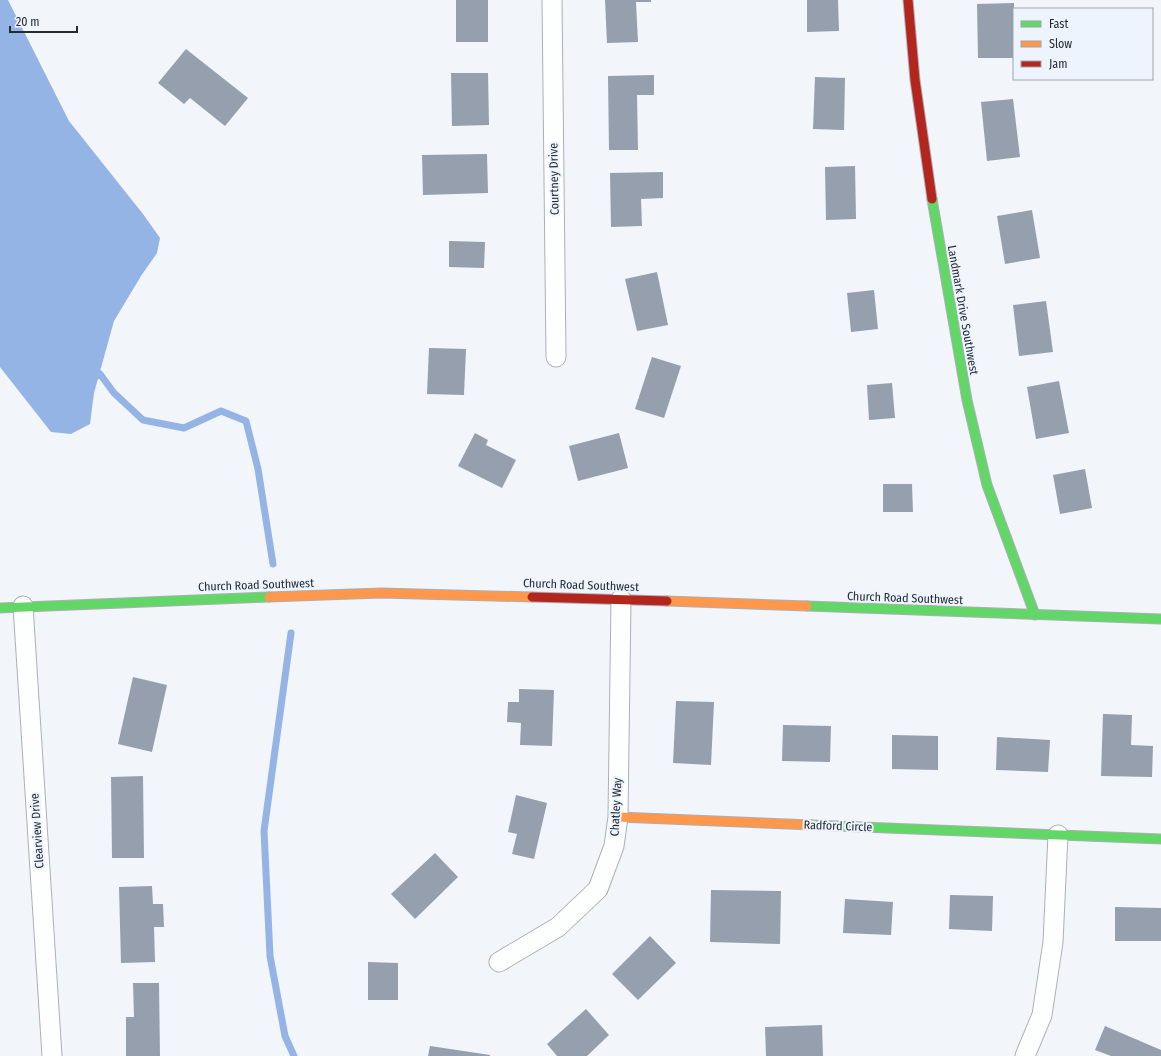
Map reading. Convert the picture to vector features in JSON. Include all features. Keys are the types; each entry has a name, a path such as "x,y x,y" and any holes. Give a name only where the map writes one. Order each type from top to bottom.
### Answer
{"street":[{"name":"Courtney Drive","path":"552,0 556,358"},
{"name":"Landmark Drive Southwest","path":"908,0 915,80 930,190 967,400 987,485 1035,615"},
{"name":"Church Road Southwest","path":"0,608 381,592 621,598 1161,619"},
{"name":"Chatley Way","path":"499,962 558,927 598,889 614,846 618,817 621,598"},
{"name":"Clearview Drive","path":"24,606 52,1056"},
{"name":"Radford Circle","path":"618,817 1161,839"},
{"path":"1025,1056 1042,1015 1053,942 1058,835"}],"water":[{"path":"0,0 8,0 69,121 143,214 160,238 157,253 141,276 114,321 94,393 90,424 71,434 51,432 0,367"}],"building":[{"path":"456,0 488,0 488,42 456,42"},
{"path":"605,0 651,0 651,2 636,2 638,42 607,43"},
{"path":"807,0 838,0 839,31 807,32"},
{"path":"1014,3 1013,58 978,58 977,4"},
{"path":"186,49 248,98 225,126 190,98 184,104 158,83"},
{"path":"451,73 488,73 489,125 452,126"},
{"path":"654,75 654,95 637,95 638,150 609,150 608,76"},
{"path":"815,77 845,78 844,130 813,129"},
{"path":"1013,99 1020,157 987,161 981,102"},
{"path":"487,154 488,193 423,195 422,155"},
{"path":"855,166 856,219 826,220 825,167"},
{"path":"663,172 663,198 641,199 642,226 611,227 610,173"},
{"path":"1032,210 1040,258 1005,264 997,216"},
{"path":"449,241 485,242 484,268 449,267"},
{"path":"657,272 668,325 637,331 625,279"},
{"path":"874,290 878,329 851,332 847,293"},
{"path":"1046,301 1053,352 1019,356 1013,305"},
{"path":"429,348 466,349 464,395 427,394"},
{"path":"652,357 681,366 664,418 635,409"},
{"path":"1059,381 1069,433 1036,439 1027,387"},
{"path":"892,383 895,418 869,420 867,385"},
{"path":"475,433 488,440 486,445 516,460 502,488 458,466"},
{"path":"619,433 628,468 578,481 569,446"},
{"path":"1085,469 1092,508 1060,514 1053,475"},
{"path":"883,484 912,484 913,512 883,512"},
{"path":"133,677 167,685 152,752 118,744"},
{"path":"519,689 554,690 552,746 520,745 521,723 507,722 508,702 519,702"},
{"path":"676,701 714,702 711,765 673,763"},
{"path":"1103,714 1132,715 1131,745 1153,746 1152,777 1101,776"},
{"path":"783,725 831,726 830,762 782,761"},
{"path":"892,735 938,736 938,770 892,769"},
{"path":"997,737 1050,740 1048,772 996,770"},
{"path":"143,776 144,858 112,858 111,777"},
{"path":"516,795 547,803 534,859 512,854 517,834 508,832"},
{"path":"435,853 458,877 415,919 391,894"},
{"path":"152,886 153,904 163,904 164,927 154,927 155,962 121,963 119,887"},
{"path":"711,890 781,891 780,944 710,942"},
{"path":"950,895 993,896 992,931 949,929"},
{"path":"845,899 893,902 891,935 843,933"},
{"path":"1115,907 1161,908 1161,941 1115,941"},
{"path":"650,936 676,963 638,1000 612,974"},
{"path":"368,962 398,963 398,1000 368,1000"},
{"path":"133,983 159,983 160,1056 126,1056 126,1017 134,1017"},
{"path":"586,1009 609,1035 587,1056 557,1056 547,1044"},
{"path":"822,1025 823,1056 766,1056 765,1027"},
{"path":"1105,1026 1161,1050 1161,1056 1111,1056 1095,1050"},
{"path":"430,1046 490,1055 490,1056 428,1056"}],"waterway":[{"path":"92,379 100,374 114,393 143,420 184,428 221,411 246,421 258,469 273,564"},
{"path":"291,633 264,831 270,956 285,1036 294,1056"}],"traffic: fast":[{"path":"932,199 967,400 987,485 1035,615"},
{"path":"0,608 269,597"},
{"path":"807,606 1161,619"},
{"path":"812,825 1161,839"}],"traffic: slow":[{"path":"269,597 381,593 532,597"},
{"path":"667,601 807,606"},
{"path":"618,817 812,825"}],"traffic: jam":[{"path":"908,0 915,80 932,199"},
{"path":"532,597 667,601"}]}
